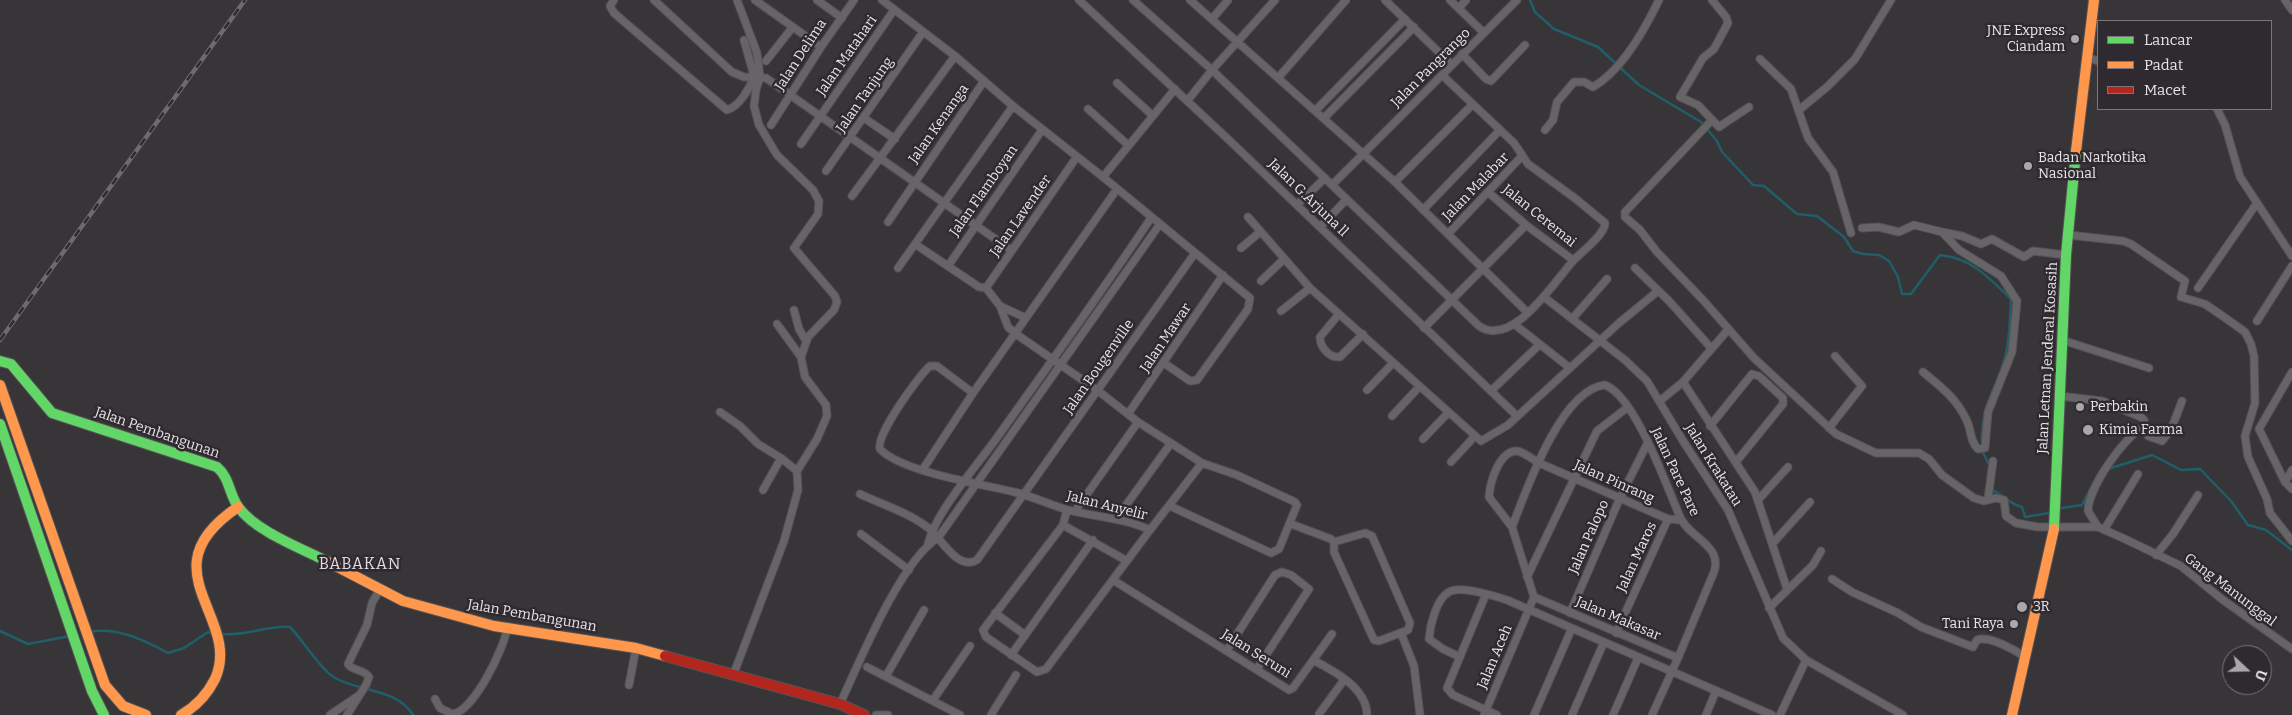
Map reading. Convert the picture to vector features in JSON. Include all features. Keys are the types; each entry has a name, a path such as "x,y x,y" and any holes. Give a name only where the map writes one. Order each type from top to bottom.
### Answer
{"main road":[{"name":"Jalan Letnan Jenderal Kosasih","path":"2012,715 2054,528 2066,255 2086,56 2094,0"},
{"name":"Jalan Pembangunan","path":"0,361 11,364 24,377 52,413 217,467 224,473 238,508 256,524 402,601 507,628 636,648 734,673 840,704 864,715"},
{"path":"0,386 106,685 122,710 146,715"},
{"path":"0,424 92,690 104,715"},
{"path":"181,715 195,707 211,688 222,664 217,635 197,589 195,574 197,554 207,535 220,518 238,508"}],"street":[{"path":"614,0 610,6 614,13 726,109 732,108 744,96 757,77"},
{"path":"654,0 732,72 744,77 766,78 1011,250"},
{"path":"737,0 757,53 754,106 764,136 782,160 813,190 819,201 818,214 794,248 837,299 834,310 812,331 801,356"},
{"path":"755,0 820,47"},
{"path":"817,0 842,18"},
{"name":"Jalan Delima","path":"771,126 820,47 854,0"},
{"path":"882,0 955,56 1012,106 1076,158 1103,177 1250,298 1251,305 1197,380 1190,381 1164,363"},
{"path":"1134,0 1212,70 1452,301 1484,329 1493,330 1514,324 1544,298 1573,260 1603,231 1605,223 1530,166 1514,143 1442,75"},
{"path":"1190,0 1395,182 1528,313"},
{"path":"1212,19 1228,0"},
{"path":"1188,100 1212,70 1275,0"},
{"path":"1278,78 1346,0"},
{"path":"1385,0 1452,65"},
{"path":"1450,0 1483,32"},
{"path":"1459,8 1466,0"},
{"name":"Jalan Pangrango","path":"1332,185 1516,0"},
{"path":"1545,130 1553,120 1557,102 1574,82 1584,82 1593,87 1610,73 1635,42 1659,0"},
{"path":"1712,0 1726,17 1728,23 1714,49 1703,58 1680,96 1681,99 1698,105 1720,127 1749,107"},
{"path":"1799,110 1827,87 1855,59 1891,0"},
{"path":"2285,0 2292,10"},
{"name":"Jalan G.Arjuna ll","path":"1081,1 1188,100 1517,416"},
{"name":"Jalan Matahari","path":"801,144 894,10"},
{"path":"1316,111 1405,19"},
{"path":"1324,118 1414,27"},
{"path":"766,61 792,28"},
{"name":"Jalan Tanjung","path":"826,172 923,32"},
{"path":"744,40 757,77"},
{"path":"1462,54 1491,81 1525,45"},
{"path":"852,196 955,56"},
{"path":"2086,56 2097,61"},
{"path":"1760,58 1791,89 1808,138 1833,172 1851,233"},
{"path":"1364,62 1372,70"},
{"name":"Jalan Kenanga","path":"888,222 984,81"},
{"path":"1117,84 1152,115"},
{"path":"1103,177 1175,89"},
{"path":"1395,182 1472,105"},
{"path":"898,268 1012,106"},
{"path":"1088,109 1128,145"},
{"path":"2217,110 2229,139 2237,170 2256,203 2292,256"},
{"path":"864,118 895,139"},
{"path":"1712,120 1628,209 1625,217 1698,294 1754,358 1829,428 1845,440 1876,453 1920,453 1929,459 1942,475 1970,496 1984,501 1996,498 2004,500 2006,516 2012,521 2034,527 2101,528"},
{"name":"Jalan Flamboyan","path":"948,266 975,224 1042,130"},
{"path":"1423,210 1500,130"},
{"name":"Jalan Malabar","path":"1448,234 1522,156"},
{"name":"Jalan Lavender","path":"986,288 1076,158"},
{"path":"1297,205 1325,178"},
{"path":"923,469 973,393 1117,189"},
{"name":"Jalan Ceremai","path":"1488,192 1526,225 1573,260"},
{"path":"1320,228 1346,200"},
{"path":"2198,288 2256,203"},
{"path":"1248,216 1310,288 1363,334 1474,437 1484,441 1517,416 1658,291"},
{"path":"928,544 931,531 1151,218"},
{"path":"840,704 882,615 909,570 928,544 938,538 1160,224"},
{"path":"1424,328 1526,225"},
{"path":"1862,228 1878,227 1899,232 1914,225 1962,236 1981,244 1992,239 2024,257 2033,251 2066,255"},
{"path":"1241,248 1260,232"},
{"path":"1923,372 1950,394 1967,420 1974,444 1978,448 1986,448 1988,412 2012,352 2016,301 2001,276 1959,250 1942,232"},
{"path":"2069,234 2123,241 2140,248 2185,281 2181,297 2204,304 2245,332 2253,350 2255,402 2246,431 2248,456 2268,499 2270,513 2292,541"},
{"path":"915,244 979,287 986,288 1000,306 1008,327 1097,390 1138,422 1202,463 1237,475 1295,502 1297,508 1279,549 1271,553 1170,506"},
{"name":"Jalan Bougenville","path":"938,538 960,560 974,562 980,557 1195,253"},
{"path":"1261,281 1284,259"},
{"path":"2257,321 2292,266"},
{"path":"1635,268 1711,348"},
{"path":"1115,270 1122,277"},
{"name":"Jalan Mawar","path":"1128,414 1223,275"},
{"path":"1572,319 1607,279"},
{"path":"1281,311 1310,288"},
{"name":"Jalan Krakatau","path":"1544,298 1642,373 1728,510 1783,638 1806,660 1902,715"},
{"path":"1000,306 1026,318"},
{"path":"794,310 799,329 806,341"},
{"path":"1087,311 1094,318"},
{"path":"1339,314 1320,336 1320,345 1328,353 1334,357 1340,357 1363,334"},
{"path":"734,673 784,541 798,490 796,471 817,440 827,416 826,405 805,377 801,356 777,324"},
{"path":"1514,324 1570,368"},
{"path":"1660,400 1683,382 1726,332"},
{"path":"2062,340 2149,368"},
{"path":"1491,391 1539,345"},
{"path":"1829,428 1862,386 1835,356"},
{"path":"1367,390 1393,363"},
{"name":"Jalan Anyelir","path":"973,393 938,366 931,365 926,369 889,422 879,441 880,448 896,459 923,469 966,482 1023,495 1067,516 1116,519 1148,533 1202,463"},
{"path":"2292,372 2289,383 2259,429 2285,482 2292,489"},
{"path":"1710,426 1752,374 1759,376 1783,398 1782,404 1736,462"},
{"path":"1683,382 1710,426 1736,462 1758,500 1787,590"},
{"name":"Jalan Pare Pare","path":"1538,462 1563,416 1593,389 1601,385 1611,388 1628,407 1681,520 1706,542 1716,564 1678,658"},
{"path":"1392,416 1419,387"},
{"path":"2059,396 2102,401 2141,417 2151,439 2164,440 2182,401"},
{"path":"1023,401 1032,407"},
{"path":"1527,577 1597,431 1628,407"},
{"path":"720,412 740,426 758,444 781,458 796,471"},
{"path":"1423,439 1448,414"},
{"path":"1138,422 995,612 985,626 984,634 1034,671 1044,672 1148,533"},
{"path":"2101,528 2088,511 2092,495 2124,443 2145,426"},
{"path":"999,435 1008,441"},
{"path":"1451,462 1474,437"},
{"path":"1116,519 1171,443"},
{"name":"Jalan Palopo","path":"1570,613 1620,498 1647,444"},
{"name":"Jalan Pinrang","path":"1512,527 1490,501 1489,492 1500,463 1509,453 1523,453 1538,462 1668,519 1681,520"},
{"path":"763,490 781,458"},
{"path":"1988,499 1993,461"},
{"path":"1529,610 1534,597 1512,527 1538,462"},
{"path":"1758,500 1788,466"},
{"path":"2285,482 2292,470"},
{"path":"2101,528 2138,474"},
{"path":"860,494 917,520 938,538"},
{"path":"2156,555 2198,494"},
{"path":"1773,542 1788,528 1810,502"},
{"path":"1067,516 1093,540 1127,561"},
{"name":"Jalan Maros","path":"1616,633 1668,519"},
{"path":"1291,524 1331,539 1334,542"},
{"name":"Gang Manunggal","path":"2101,528 2181,566 2223,600 2292,649"},
{"path":"1366,533 1372,536 1410,623 1408,630 1377,641 1374,640 1334,552 1334,542 1366,533"},
{"path":"861,534 909,570"},
{"path":"1011,655 1093,540"},
{"path":"1769,608 1813,565 1821,551"},
{"path":"1227,650 1275,575 1279,572 1288,573 1309,589 1257,669"},
{"path":"1832,579 1852,592 1898,613 1926,630 1974,647 1978,640 1984,639 2013,649 2025,657"},
{"name":"Jalan Seruni","path":"1113,580 1291,690 1313,660"},
{"path":"347,715 368,680 368,675 348,664 367,625 372,603 380,590"},
{"name":"Jalan Makasar","path":"1460,657 1429,640 1439,605 1445,596 1454,590 1486,594 1529,610 1671,673 1772,715"},
{"path":"1486,594 1447,690 1485,713 1497,715"},
{"name":"Jalan Makasar","path":"1534,597 1678,658"},
{"path":"886,676 924,610"},
{"name":"Jalan Aceh","path":"1485,713 1529,610"},
{"path":"995,612 1025,635"},
{"path":"435,699 440,708 452,714 466,707 481,688 493,662 501,653 507,628"},
{"path":"1534,715 1572,628"},
{"path":"1401,633 1414,666 1420,715"},
{"path":"1332,634 1313,660 1357,690 1365,713"},
{"path":"1572,715 1604,642"},
{"path":"933,700 970,646"},
{"path":"628,685 636,648"},
{"path":"1613,715 1638,658"},
{"path":"1652,715 1678,658"},
{"path":"1780,715 1806,660"},
{"path":"867,667 960,715"},
{"path":"991,715 1016,675"},
{"path":"1318,714 1344,680"},
{"path":"1706,715 1716,691"},
{"path":"330,715 360,695"},
{"path":"876,715 888,715"}],"waterway":[{"path":"1530,0 1535,12 1554,29 1598,47 1639,85 1701,122 1717,141 1722,152 1753,185 1764,186 1797,214 1817,216 1844,237 1853,251 1879,255 1889,261 1898,277 1902,294 1911,294 1940,255 1962,260 1971,265 2011,299 2007,350 1986,408 1982,442"},
{"path":"1983,453 1990,466"},
{"path":"2108,469 2152,455 2181,470 2200,469 2231,501 2248,525 2266,530 2292,550"},
{"path":"2061,508 2082,505 2095,480"},
{"path":"1992,488 1992,490 2022,507 2025,517 2049,513"},
{"path":"220,634 238,634 290,627 331,675 347,683 398,700 413,715"},
{"path":"0,631 28,644 70,636"},
{"path":"90,632 110,631 120,633 141,640 168,653 184,648 208,632 212,633"}],"railway":[{"path":"0,340 245,0"}],"traffic: fast":[{"path":"2054,529 2066,255 2076,151"},
{"path":"0,361 11,364 52,413 217,467 225,476 236,503 247,517 280,539 328,562"},
{"path":"0,424 92,691 104,715"}],"traffic: slow":[{"path":"2076,151 2094,0"},
{"path":"0,385 105,685 123,706 146,715"},
{"path":"181,715 197,704 209,690 215,679 220,656 217,635 197,573 199,552 211,530 238,507"},
{"path":"2012,715 2054,529"},
{"path":"328,562 403,601 494,626 636,648 665,656"}],"traffic: jam":[{"path":"665,656 840,704 864,715"}],"place":[{"name":"JNE Express Ciandam","path":"2075,39"},
{"name":"Badan Narkotika Nasional","path":"2028,166"},
{"name":"Perbakin","path":"2080,407"},
{"name":"Kimia Farma","path":"2088,430"},
{"name":"3R","path":"2022,607"},
{"name":"Tani Raya","path":"2014,624"}],"district":[{"name":"BABAKAN","path":"360,565"}]}
